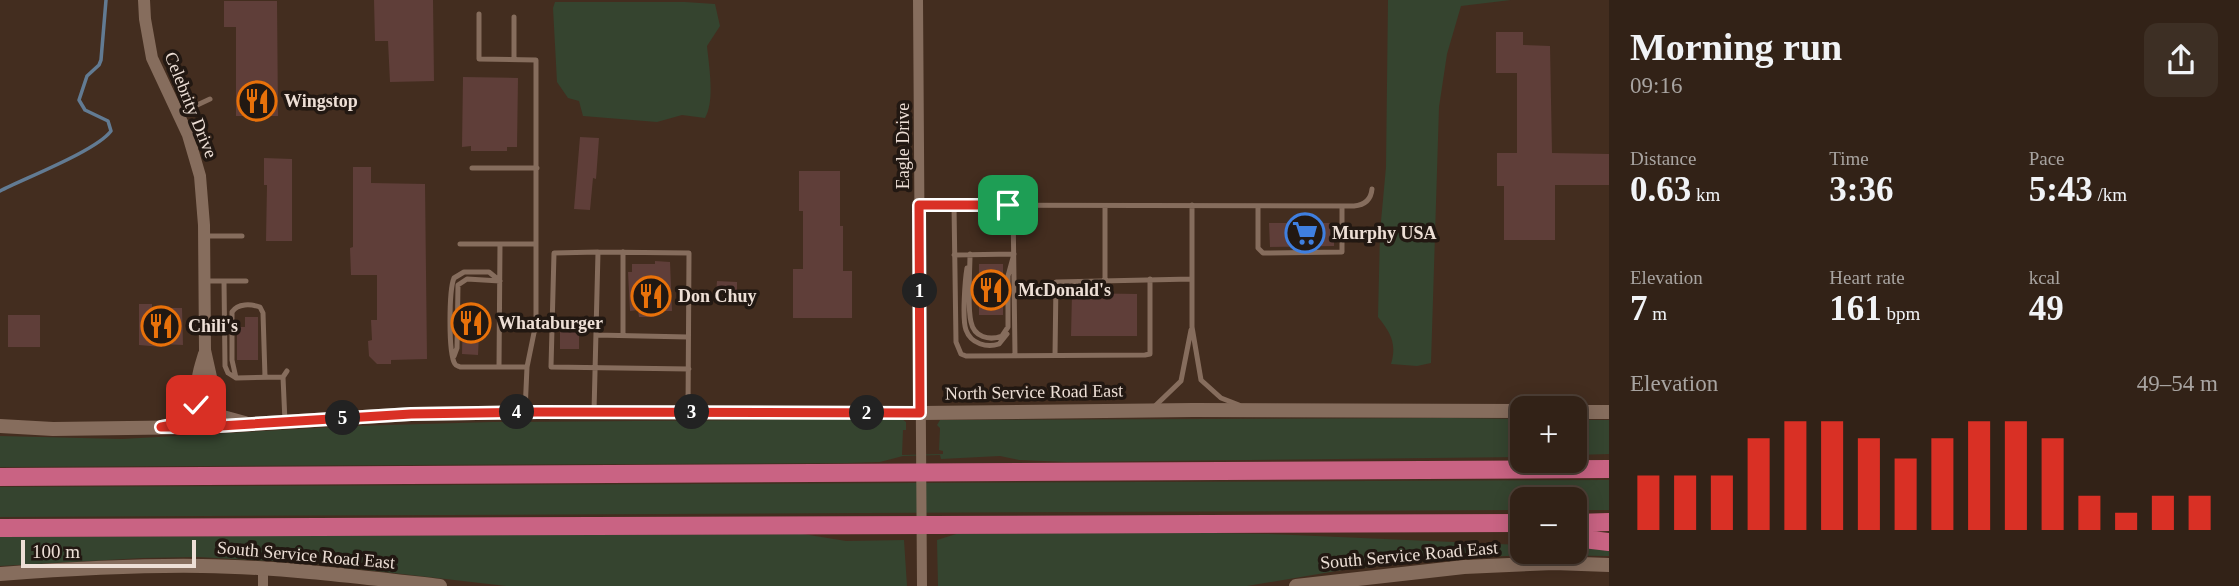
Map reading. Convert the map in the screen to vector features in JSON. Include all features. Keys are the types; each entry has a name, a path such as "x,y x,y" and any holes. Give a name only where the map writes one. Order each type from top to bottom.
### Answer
{"highway":[{"path":"0,477 1609,469"},
{"path":"1587,523 1609,522"},
{"path":"0,528 1510,523"},
{"path":"1441,524 1510,532"},
{"path":"1587,539 1609,542"}],"main road":[{"name":"North Service Road East","path":"0,426 53,429 161,427 411,414 525,412 1510,411"},
{"path":"1587,412 1609,412"},
{"name":"South Service Road East","path":"1296,586 1464,567 1554,563 1609,565"},
{"name":"South Service Road East","path":"0,574 166,566 262,568 440,586"}],"street":[{"name":"Celebrity Drive","path":"144,0 152,58 188,135 201,176 204,197 205,350"},
{"name":"Eagle Drive","path":"918,0 922,586"},
{"path":"205,350 215,409 223,416 253,424"},
{"path":"161,427 186,420 194,413 198,377 205,350"},
{"path":"262,568 263,586"}],"lane":[{"path":"479,14 479,59 536,60 536,323 527,367 525,412"},
{"path":"514,17 514,59"},
{"path":"178,114 210,99"},
{"path":"472,168 537,168"},
{"path":"919,205 1354,206 1364,203 1371,196 1372,189"},
{"path":"954,205 958,350 966,356 1150,354 1150,279"},
{"path":"1013,205 1015,355"},
{"path":"1192,205 1192,327 1201,380 1221,398 1251,410"},
{"path":"1105,206 1105,280"},
{"path":"1258,206 1258,248 1263,253 1342,252 1342,206"},
{"path":"204,236 242,236"},
{"path":"460,244 537,244"},
{"path":"499,367 500,244"},
{"path":"594,412 598,252"},
{"path":"623,252 623,335"},
{"path":"688,412 689,369 688,337 690,253 554,253 551,367 689,369"},
{"path":"970,254 971,323 979,335 991,339 1002,336 1007,327 1008,276 1014,254"},
{"path":"954,255 1014,254"},
{"path":"500,281 467,279 458,285 457,348 454,356 456,366 527,367"},
{"path":"1055,355 1056,282 1192,279"},
{"path":"205,281 246,281"},
{"path":"225,281 225,366 229,375 236,377 285,374 285,422"},
{"path":"236,377 232,360 232,312 236,307 249,305 260,307 263,313 265,377"},
{"path":"1150,410 1181,381 1192,327"},
{"path":"596,335 688,337"}],"green space":[{"path":"1388,0 1511,0 1461,6 1447,54 1439,107 1431,363 1417,366 1391,364 1392,339 1378,317 1380,232 1386,167"},
{"path":"555,2 715,4 720,26 707,46 711,93 705,118 682,115 657,122 583,116 579,101 568,98 557,82 553,8"},
{"path":"902,419 906,422 906,430 903,430 902,455 943,454 943,451 939,450 940,428 937,425 940,420 1510,419 1510,457 1067,462 1019,460 1000,456 941,459 940,455 903,456 880,462 848,463 0,467 0,436 122,439 353,426 492,422"},
{"path":"1587,420 1609,420 1609,454 1587,455"},
{"path":"1609,480 1609,510 1587,510 1587,487 1510,487 1510,510 0,517 0,487"},
{"path":"803,534 846,541 904,540 907,586 506,586 307,563 198,557 0,566 0,537"},
{"path":"956,534 1269,534 1510,544 1510,556 1455,558 1342,570 1247,586 938,586 937,540"},
{"path":"1587,547 1609,548 1609,556 1587,556"}],"building":[{"path":"374,0 433,0 434,81 390,82 388,41 375,41"},
{"path":"224,1 277,1 278,116 236,116 236,27 224,27"},
{"path":"1496,32 1523,32 1523,45 1550,46 1552,153 1609,154 1609,185 1555,185 1555,240 1504,240 1504,186 1497,186 1497,153 1517,153 1517,73 1496,73"},
{"path":"463,77 518,78 517,147 507,147 507,151 471,151 471,146 462,147"},
{"path":"580,137 599,138 596,179 593,178 590,210 574,209"},
{"path":"264,158 292,159 292,241 266,241 267,185 264,185"},
{"path":"353,167 371,167 371,183 425,184 427,359 391,360 391,364 377,364 369,356 368,341 372,340 371,320 377,320 377,275 351,275"},
{"path":"799,171 840,171 843,271 852,271 852,318 793,318 793,269 803,269 803,211 799,211"},
{"path":"1296,219 1334,223 1334,246 1270,247 1269,223 1296,223"},
{"name":"Don Chuy","path":"655,261 670,262 672,311 654,311 654,317 639,317 638,310 630,311 628,272 632,272 632,264 655,264"},
{"name":"McDonald's","path":"979,264 1003,264 1003,315 979,315"},
{"path":"717,281 737,282 737,294 716,294"},
{"path":"1072,293 1137,294 1137,336 1071,336"},
{"name":"Chili's","path":"139,304 152,304 152,308 182,308 183,345 139,345"},
{"name":"Whataburger","path":"463,313 480,313 478,355 462,354"},
{"path":"8,315 40,315 40,347 8,347"},
{"path":"245,317 258,317 258,360 237,360 237,327 245,327"},
{"path":"560,317 579,318 579,349 560,349"}],"waterway":[{"path":"0,191 91,147 111,131 108,121 85,110 79,100 87,76 101,60 106,0"}],"place":[{"name":"Wingstop","path":"257,101"},
{"name":"Murphy USA","path":"1305,233"},
{"name":"McDonald's","path":"991,290"},
{"name":"Don Chuy","path":"651,296"},
{"name":"Whataburger","path":"471,323"},
{"name":"Chili's","path":"161,326"}],"route":[{"path":"196,405 191,417 178,424 161,427 204,427 411,414 920,413 919,205 1008,205"}]}
